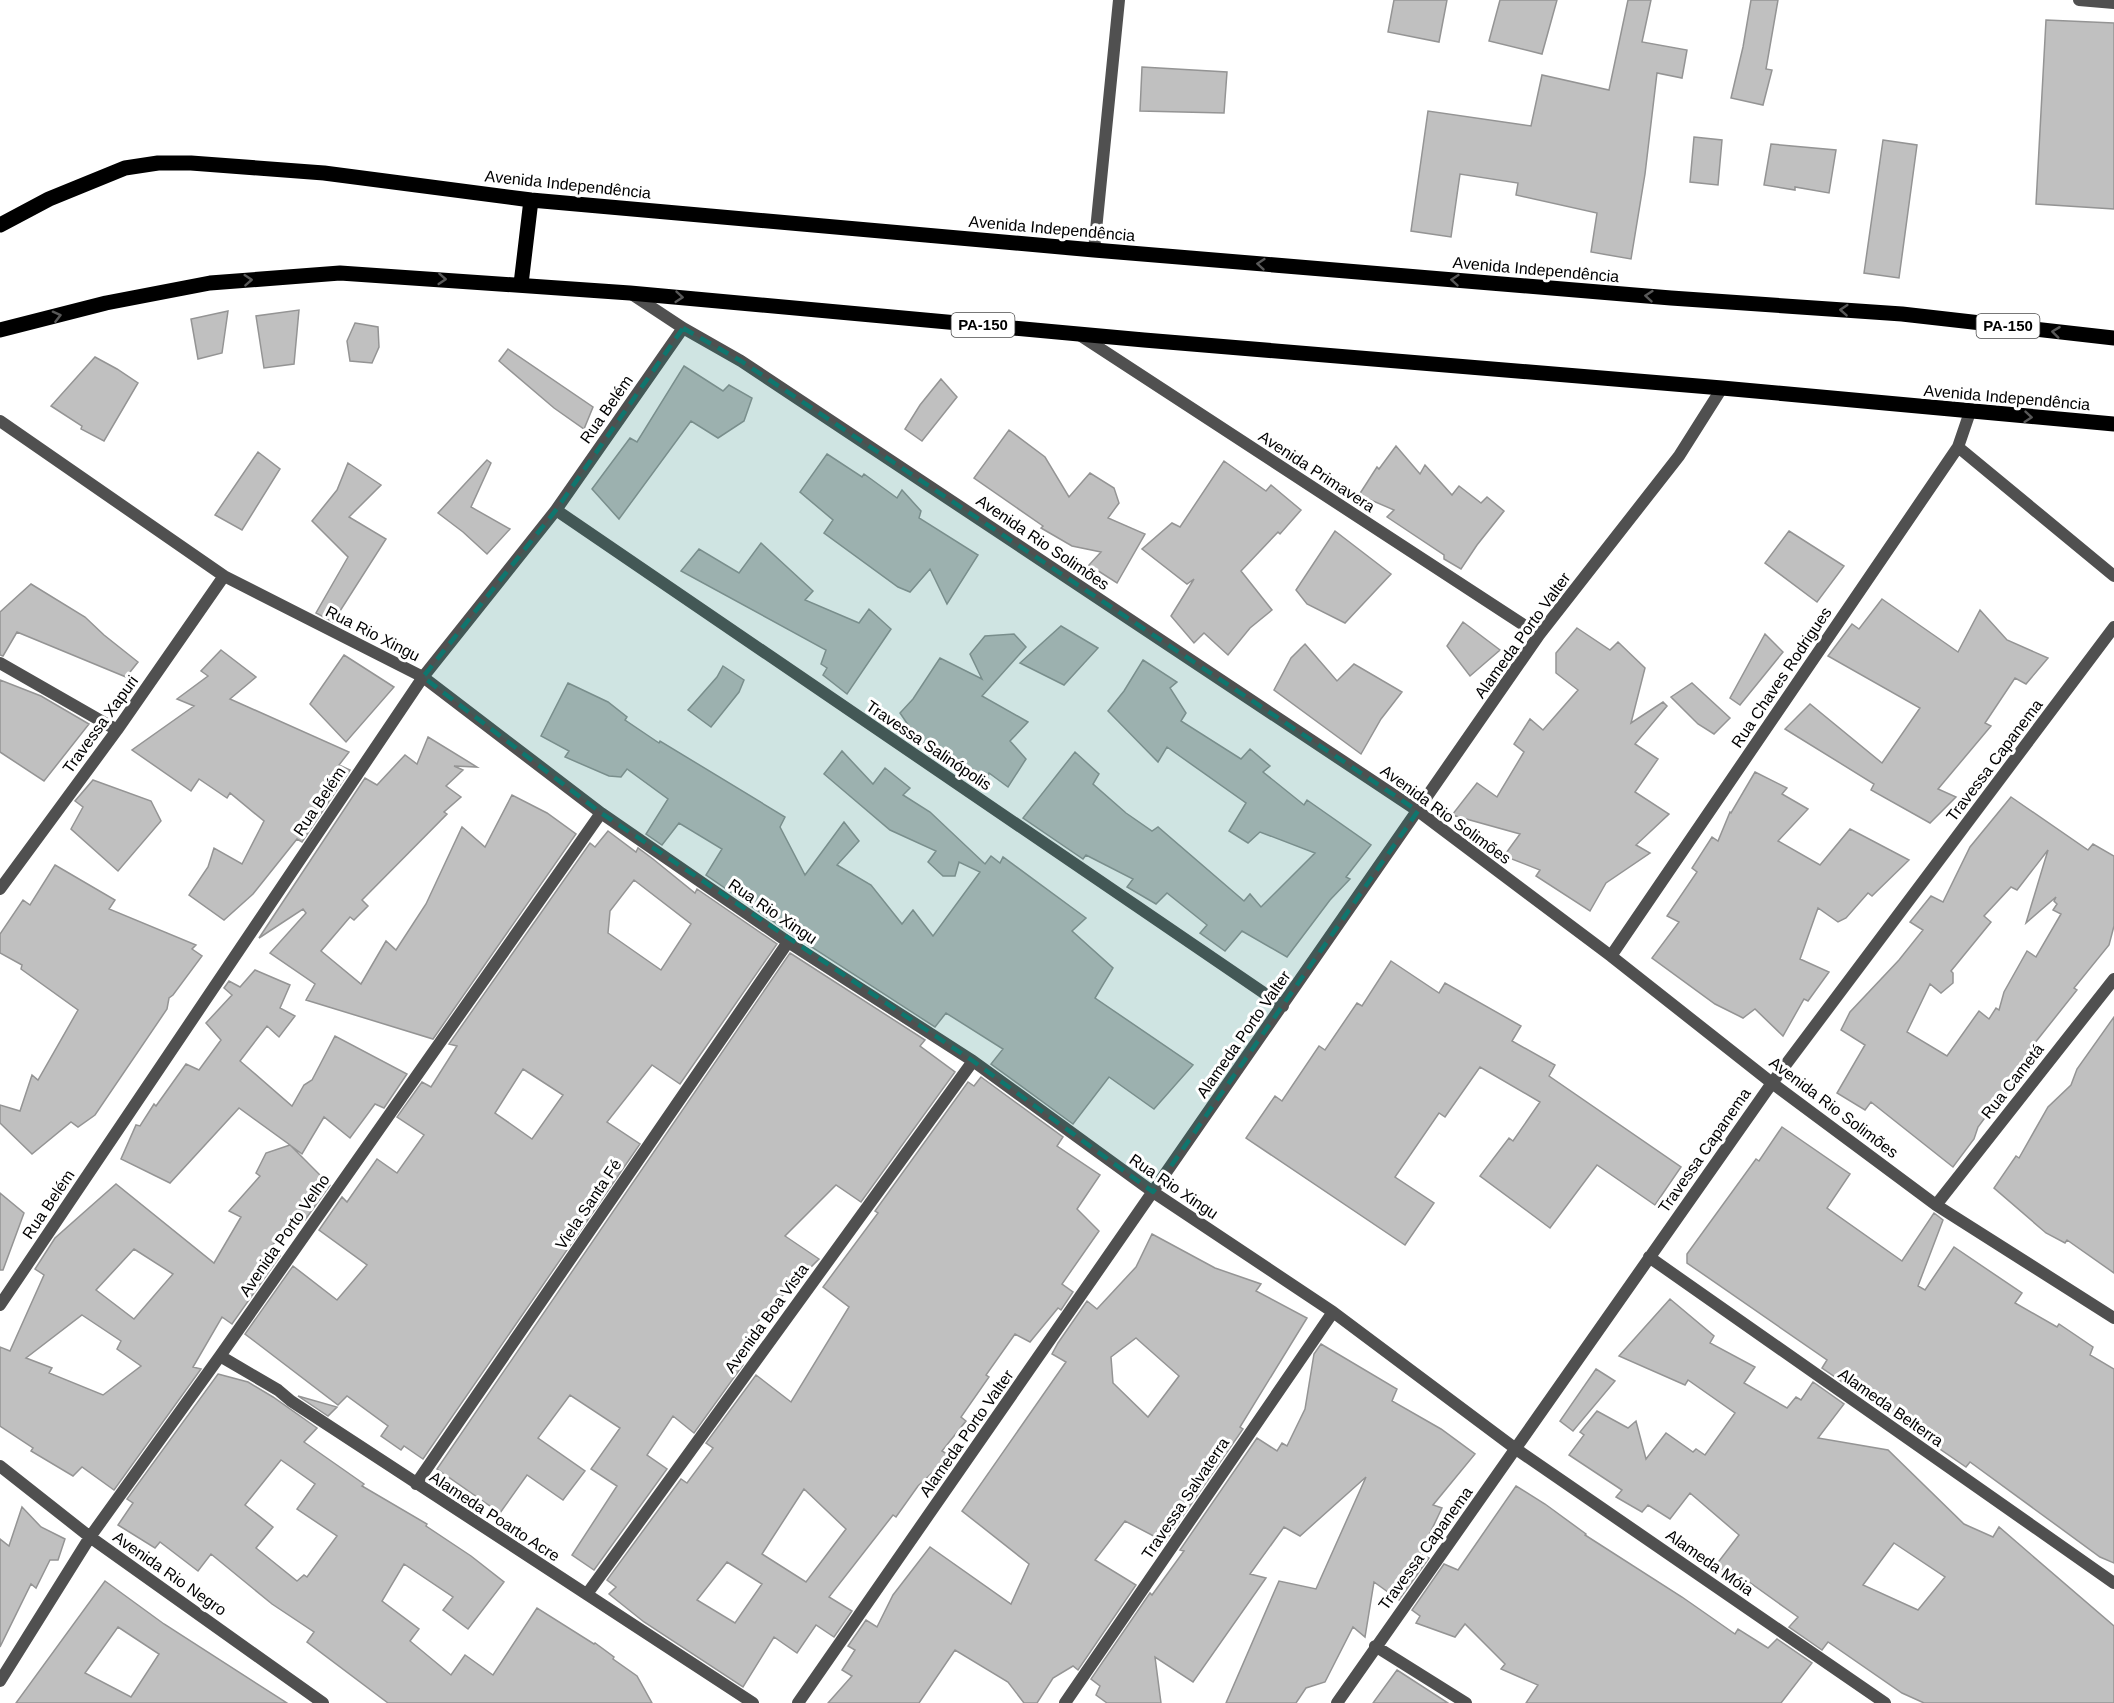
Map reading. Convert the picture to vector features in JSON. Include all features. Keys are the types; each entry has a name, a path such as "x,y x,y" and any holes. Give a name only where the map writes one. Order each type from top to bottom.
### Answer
{"main road":[{"name":"Avenida Independência","path":"0,225 49,199 125,168 159,163 191,163 324,173 531,200 1671,298 1902,314 2114,338"},
{"path":"521,284 531,200"},
{"name":"Avenida Independência","path":"0,330 106,303 210,283 340,273 630,293 2114,424"}],"street":[{"path":"1094,250 1119,0"},
{"path":"2079,0 2114,3"},
{"name":"Avenida Rio Solimões","path":"630,293 683,328 741,361 1418,811 1611,956 1772,1083 1936,1205 2114,1318"},
{"name":"Rua Belém","path":"0,1305 423,677 556,510 683,328"},
{"name":"Avenida Primavera","path":"1077,333 1539,635"},
{"name":"Alameda Porto Valter","path":"798,1703 1539,635 1679,456 1722,388"},
{"name":"Rua Chaves Rodrigues","path":"1611,956 1958,447 1970,412"},
{"name":"Rua Rio Xingu","path":"0,421 224,576 423,677 601,813 788,942 973,1061 1153,1192 1333,1312 1516,1449"},
{"path":"1958,447 2114,576"},
{"name":"Travessa Salinópolis","path":"556,510 1283,1006"},
{"name":"Travessa Xapuri","path":"0,889 117,730 224,576"},
{"name":"Travessa Capanema","path":"1337,1703 1772,1083 2114,627"},
{"path":"0,663 117,730"},
{"name":"Avenida Porto Velho","path":"0,1680 90,1537 220,1356 601,813"},
{"name":"Viela Santa Fé","path":"416,1484 788,942"},
{"name":"Rua Cametá","path":"1936,1205 2114,979"},
{"name":"Avenida Boa Vista","path":"587,1594 973,1061"},
{"name":"Alameda Belterra","path":"1649,1257 2114,1583"},
{"name":"Travessa Salvaterra","path":"1065,1703 1333,1312"},
{"name":"Alameda Poarto Acre","path":"220,1356 278,1390 416,1484 753,1703"},
{"name":"Alameda Móia","path":"1516,1449 1885,1703"},
{"name":"Avenida Rio Negro","path":"0,1466 90,1537 323,1703"},
{"path":"1375,1646 1466,1703"}],"highlighted area":[{"path":"683,328 741,361 1418,811 1153,1192 973,1061 601,813 423,677 556,510"}],"building":[{"path":"1394,0 1447,0 1439,42 1388,32"},
{"path":"1500,0 1557,0 1542,54 1489,41"},
{"path":"1628,0 1651,0 1642,42 1687,50 1682,78 1657,73 1645,174 1631,259 1591,252 1597,213 1516,195 1518,183 1460,174 1451,237 1411,231 1428,111 1531,126 1542,75 1609,90"},
{"path":"1751,0 1778,0 1766,69 1772,70 1763,105 1731,98"},
{"path":"2046,20 2114,23 2114,209 2036,204"},
{"path":"1142,67 1227,72 1224,113 1140,111"},
{"path":"1694,137 1722,140 1718,185 1690,182"},
{"path":"1883,140 1917,145 1899,278 1864,273"},
{"path":"1771,144 1836,150 1829,193 1795,187 1795,190 1764,185"},
{"path":"299,310 294,364 264,368 256,316"},
{"path":"228,311 222,353 198,359 191,319"},
{"path":"355,323 378,327 379,347 372,363 350,361 347,341"},
{"path":"508,349 593,407 584,429 554,408 499,361"},
{"path":"95,357 138,383 104,441 81,429 82,426 51,406"},
{"path":"684,366 723,391 729,385 752,398 744,421 718,438 691,421 619,519 592,489 630,438 637,442"},
{"path":"941,379 957,397 922,441 905,429 920,405"},
{"path":"1009,430 1045,457 1069,497 1090,473 1114,488 1119,503 1108,518 1145,534 1117,583 1089,565 1101,552 1072,546 1041,528 1043,526 974,478"},
{"path":"1396,446 1420,474 1425,465 1452,495 1459,486 1481,503 1487,497 1504,511 1461,569 1387,517 1394,510 1359,495 1377,467 1379,469"},
{"path":"258,452 280,469 242,530 215,515"},
{"path":"827,454 862,477 864,474 897,498 902,490 921,511 919,518 978,555 947,604 930,569 910,592 898,587 824,533 833,520 800,492"},
{"path":"487,460 491,463 471,507 510,529 487,554 438,513"},
{"path":"1224,461 1266,491 1271,485 1301,510 1280,534 1278,532 1241,571 1272,610 1250,628 1228,655 1204,633 1194,643 1171,616 1194,579 1187,584 1142,549 1172,523 1180,527"},
{"path":"348,463 381,485 349,517 386,539 333,622 316,613 348,557 312,521 337,490"},
{"path":"1335,531 1391,574 1345,623 1307,604 1296,590"},
{"path":"1789,531 1844,566 1817,602 1765,563"},
{"path":"761,543 813,591 805,600 859,623 869,609 891,629 847,694 823,675 827,668 821,664 826,650 681,571 699,549 739,573"},
{"path":"31,584 85,617 138,662 126,677 17,632 3,656 0,655 0,612"},
{"path":"1882,599 1958,652 1980,610 2007,640 2048,658 2026,684 2015,678 1985,723 1991,726 1938,789 1956,797 1930,823 1871,790 1874,784 1785,729 1810,704 1882,763 1920,708 1828,656 1852,624 1859,629"},
{"path":"1463,622 1500,650 1470,676 1447,646"},
{"path":"1061,626 1098,648 1064,685 1020,663"},
{"path":"1577,628 1610,650 1618,642 1645,668 1631,723 1663,702 1667,706 1635,744 1658,759 1635,792 1669,814 1636,845 1650,853 1606,883 1590,911 1536,876 1540,870 1504,856 1520,834 1452,815 1477,783 1497,797 1524,752 1514,744 1530,719 1543,730 1578,690 1556,673 1556,653"},
{"path":"1014,634 1026,647 982,696 1028,722 1010,741 1026,759 1008,787 989,773 986,784 953,766 919,741 900,713 913,699 940,658 982,679 970,654 985,636"},
{"path":"1765,634 1783,652 1740,705 1730,698"},
{"path":"1305,644 1337,681 1354,664 1402,692 1381,719 1361,754 1274,690 1291,658"},
{"path":"221,650 256,677 230,699 349,752 339,765 350,770 302,842 297,839 253,894 224,920 189,895 208,867 214,848 242,864 264,821 230,793 227,798 199,779 191,791 132,750 194,706 177,699 208,676 201,671"},
{"path":"344,655 394,687 346,742 310,704"},
{"path":"1143,660 1177,682 1170,688 1186,713 1181,721 1241,759 1250,749 1270,766 1263,772 1304,805 1307,800 1371,845 1346,877 1350,879 1330,900 1287,957 1242,931 1225,951 1200,933 1207,925 1167,893 1156,904 1127,887 1133,879 1086,855 1083,859 1023,818 1075,752 1099,774 1093,784 1126,813 1152,831 1158,827 1244,901 1250,894 1261,907 1315,853 1260,832 1248,843 1229,831 1246,803 1167,747 1158,762 1108,711 1124,691"},
{"path":"723,666 744,680 739,692 711,727 688,710 717,677"},
{"path":"0,680 41,696 89,724 44,781 0,752"},
{"path":"568,683 608,702 627,717 625,720 659,743 660,741 785,817 780,827 805,875 844,822 859,841 837,865 871,885 902,924 913,910 933,936 980,872 959,862 955,876 943,876 928,862 936,851 890,830 824,774 842,751 873,784 885,768 910,788 903,795 930,812 985,864 991,856 1000,863 1003,857 1086,918 1072,931 1113,968 1095,998 1193,1065 1154,1109 1109,1077 1073,1124 991,1064 1003,1049 946,1013 935,1027 793,935 706,875 722,849 679,823 662,845 646,834 668,799 627,769 621,777 609,776 565,757 569,751 541,736"},
{"path":"1692,683 1730,718 1714,734 1698,724 1671,697"},
{"path":"428,737 477,767 454,766 463,770 446,786 461,797 444,812 447,814 362,900 368,906 354,920 350,917 321,951 361,984 386,941 396,950 426,904 462,827 485,847 512,795 547,813 576,834 433,1039 306,1000 315,984 270,953 306,913 303,909 259,938 365,778 377,785 405,755 417,764"},
{"path":"1755,772 1787,788 1782,794 1808,809 1778,841 1820,865 1850,829 1909,860 1872,896 1868,893 1846,918 1838,922 1818,908 1800,959 1829,972 1808,1001 1804,999 1783,1036 1755,1009 1743,1018 1715,1004 1652,958 1679,922 1667,916 1697,872 1692,868 1712,837 1718,841 1730,812"},
{"path":"93,780 151,801 161,821 118,871 71,829 83,807 75,801"},
{"path":"2011,797 2088,850 2093,844 2114,856 2114,926 2109,945 2074,988 2077,990 2030,1049 2036,1053 1978,1127 1974,1139 1953,1167 1871,1102 1865,1110 1837,1093 1865,1045 1841,1030 1850,1012 1899,960 1923,930 1910,922 1931,896 1943,902 1970,847","holes":["2048,850 2026,923 2056,897 2054,901 2057,904 2053,910 2061,914 2036,957 2027,951 2004,992 1999,1010 1996,1008 1989,1019 1979,1011 1947,1056 1907,1032 1930,984 1941,993 1953,983 1951,971 1991,922 1984,916 2011,887 2017,890"]},
{"path":"608,831 636,852 638,848 695,893 697,889 777,944 680,1084 652,1065 607,1122 640,1144 423,1459 404,1446 401,1450 381,1436 388,1426 347,1396 338,1405 245,1334 293,1266 337,1300 367,1265 319,1230 342,1197 347,1202 377,1159 397,1173 424,1135 397,1117 422,1082 431,1087 457,1046 449,1044 590,843 595,847","holes":["634,880 691,924 661,970 608,933 610,911","523,1069 563,1095 532,1139 495,1113"]},
{"path":"55,865 115,900 109,909 196,945 192,949 202,956 169,998 167,1009 95,1115 78,1127 71,1122 32,1154 0,1123 0,1105 20,1111 32,1075 38,1080 78,1010 21,969 22,965 0,953 0,934 23,900 30,905"},
{"path":"790,953 925,1040 920,1046 955,1072 861,1202 836,1185 785,1236 819,1259 762,1316 733,1357 743,1365 694,1433 673,1416 647,1455 667,1469 594,1570 572,1555 617,1486 591,1469 620,1428 570,1395 538,1438 585,1471 563,1500 527,1475 500,1513 437,1469"},
{"path":"1391,961 1439,993 1445,983 1521,1026 1512,1041 1555,1065 1549,1076 1681,1167 1655,1205 1597,1165 1550,1228 1480,1176 1509,1138 1513,1141 1540,1102 1480,1067 1445,1117 1439,1113 1395,1177 1434,1203 1405,1245 1246,1138 1275,1096 1282,1101 1319,1046 1325,1050 1357,1003 1362,1006"},
{"path":"255,970 290,985 280,1008 295,1016 279,1037 267,1026 240,1061 292,1106 304,1085 312,1080 335,1036 407,1074 384,1108 375,1104 350,1138 324,1117 302,1154 239,1108 170,1183 121,1159 136,1125 140,1126 154,1104 156,1106 186,1064 199,1070 221,1040 206,1023 232,995 224,988 229,981 240,987"},
{"path":"2114,1017 2114,1273 2067,1240 2065,1243 2046,1233 1994,1188 2016,1156 2019,1158 2048,1107 2071,1085 2077,1069"},
{"path":"981,1077 1063,1137 1057,1146 1100,1175 1077,1209 1099,1231 1062,1284 1073,1292 1061,1310 1058,1308 1030,1342 1015,1334 986,1375 989,1377 961,1417 966,1421 942,1451 950,1456 918,1486 896,1517 893,1515 829,1597 852,1611 834,1637 816,1625 797,1653 774,1637 743,1687 644,1622 609,1594 616,1587 607,1580 681,1479 687,1483 713,1448 706,1443 756,1375 791,1402 849,1307 823,1287 878,1213 875,1211 968,1082 974,1086","holes":["804,1489 846,1529 806,1582 762,1554","727,1562 762,1584 735,1623 697,1600"]},
{"path":"1782,1127 1850,1174 1827,1208 1902,1261 1934,1213 1943,1220 1918,1286 1925,1290 1954,1247 2022,1293 2015,1303 2057,1327 2059,1324 2093,1347 2090,1355 2114,1369 2114,1563 2100,1557 1970,1462 1966,1467 1822,1368 1827,1360 1687,1263 1687,1254 1756,1159 1759,1161"},
{"path":"290,1145 330,1185 305,1220 302,1218 269,1248 280,1256 232,1324 222,1317 193,1367 201,1369 114,1490 82,1467 73,1476 31,1451 33,1448 0,1426 0,1347 10,1351 44,1275 35,1269 55,1238 116,1184 214,1263 241,1217 229,1211 260,1176 256,1173 266,1153","holes":["134,1249 173,1274 134,1319 96,1290","82,1315 121,1341 117,1349 141,1366 103,1395 49,1373 52,1368 26,1358"]},
{"path":"0,1193 24,1213 3,1270 0,1270"},
{"path":"1152,1234 1215,1268 1261,1284 1256,1291 1307,1318 1240,1427 1243,1429 1165,1542 1125,1521 1095,1560 1136,1585 1078,1670 1073,1666 1053,1678 1037,1703 1024,1703 1008,1682 955,1650 919,1703 828,1703 852,1676 842,1670 855,1650 848,1646 866,1620 877,1627 893,1595 930,1547 1011,1604 1029,1564 962,1511 1066,1362 1052,1354 1087,1301 1097,1309 1136,1267","holes":["1136,1338 1179,1376 1148,1417 1113,1383 1111,1357"]},
{"path":"1670,1299 1714,1336 1710,1343 1755,1367 1744,1383 1787,1408 1796,1397 1801,1400 1813,1382 1844,1404 1818,1438 1888,1450 1964,1524 1993,1537 1999,1527 2114,1626 2114,1703 1924,1703 1902,1693 1828,1642 1822,1650 1789,1627 1798,1617 1742,1577 1739,1581 1716,1565 1739,1535 1690,1493 1670,1519 1648,1505 1642,1512 1616,1497 1622,1490 1569,1455 1584,1435 1580,1432 1597,1411 1628,1428 1636,1421 1646,1459 1666,1433 1693,1452 1696,1449 1705,1455 1735,1413 1688,1380 1685,1385 1619,1356","holes":["1894,1543 1945,1577 1918,1610 1863,1585"]},
{"path":"1321,1344 1397,1389 1392,1401 1441,1429 1475,1454 1433,1505 1442,1508 1420,1554 1429,1558 1399,1600 1374,1582 1365,1637 1353,1627 1325,1682 1306,1688 1296,1703 1226,1703 1279,1581 1316,1589 1366,1477 1300,1536 1284,1527 1250,1574 1266,1578 1193,1682 1155,1657 1161,1703 1107,1703 1096,1695 1100,1686 1091,1679 1150,1593 1152,1595 1184,1551 1180,1550 1257,1438 1277,1451 1282,1443 1287,1446 1305,1409 1314,1354"},
{"path":"1596,1369 1615,1381 1573,1431 1560,1421"},
{"path":"218,1374 248,1382 317,1428 304,1442 364,1484 362,1486 427,1524 426,1526 471,1556 504,1582 468,1629 443,1610 453,1597 404,1564 382,1601 419,1629 410,1641 451,1675 465,1655 493,1675 537,1608 595,1643 637,1676 652,1703 388,1703 307,1642 314,1632 272,1604 211,1554 198,1571 160,1542 155,1548 118,1525 133,1503 127,1499","holes":["281,1460 315,1484 297,1509 337,1536 307,1577 304,1575 297,1581 256,1548 273,1527 245,1505"]},
{"path":"298,1396 337,1407 328,1416"},
{"path":"1516,1486 1545,1504 1585,1535 1735,1634 1738,1629 1768,1648 1777,1639 1812,1663 1781,1703 1526,1703 1538,1685 1501,1669 1505,1664 1465,1624 1455,1637 1416,1623 1420,1616 1412,1610 1444,1564 1458,1570"},
{"path":"22,1507 41,1527 65,1539 58,1560 50,1560 36,1588 31,1584 0,1647 0,1539 9,1546"},
{"path":"105,1581 164,1624 287,1703 16,1703","holes":["118,1627 159,1654 131,1697 85,1673"]},
{"path":"1397,1670 1448,1703 1373,1703"}]}
